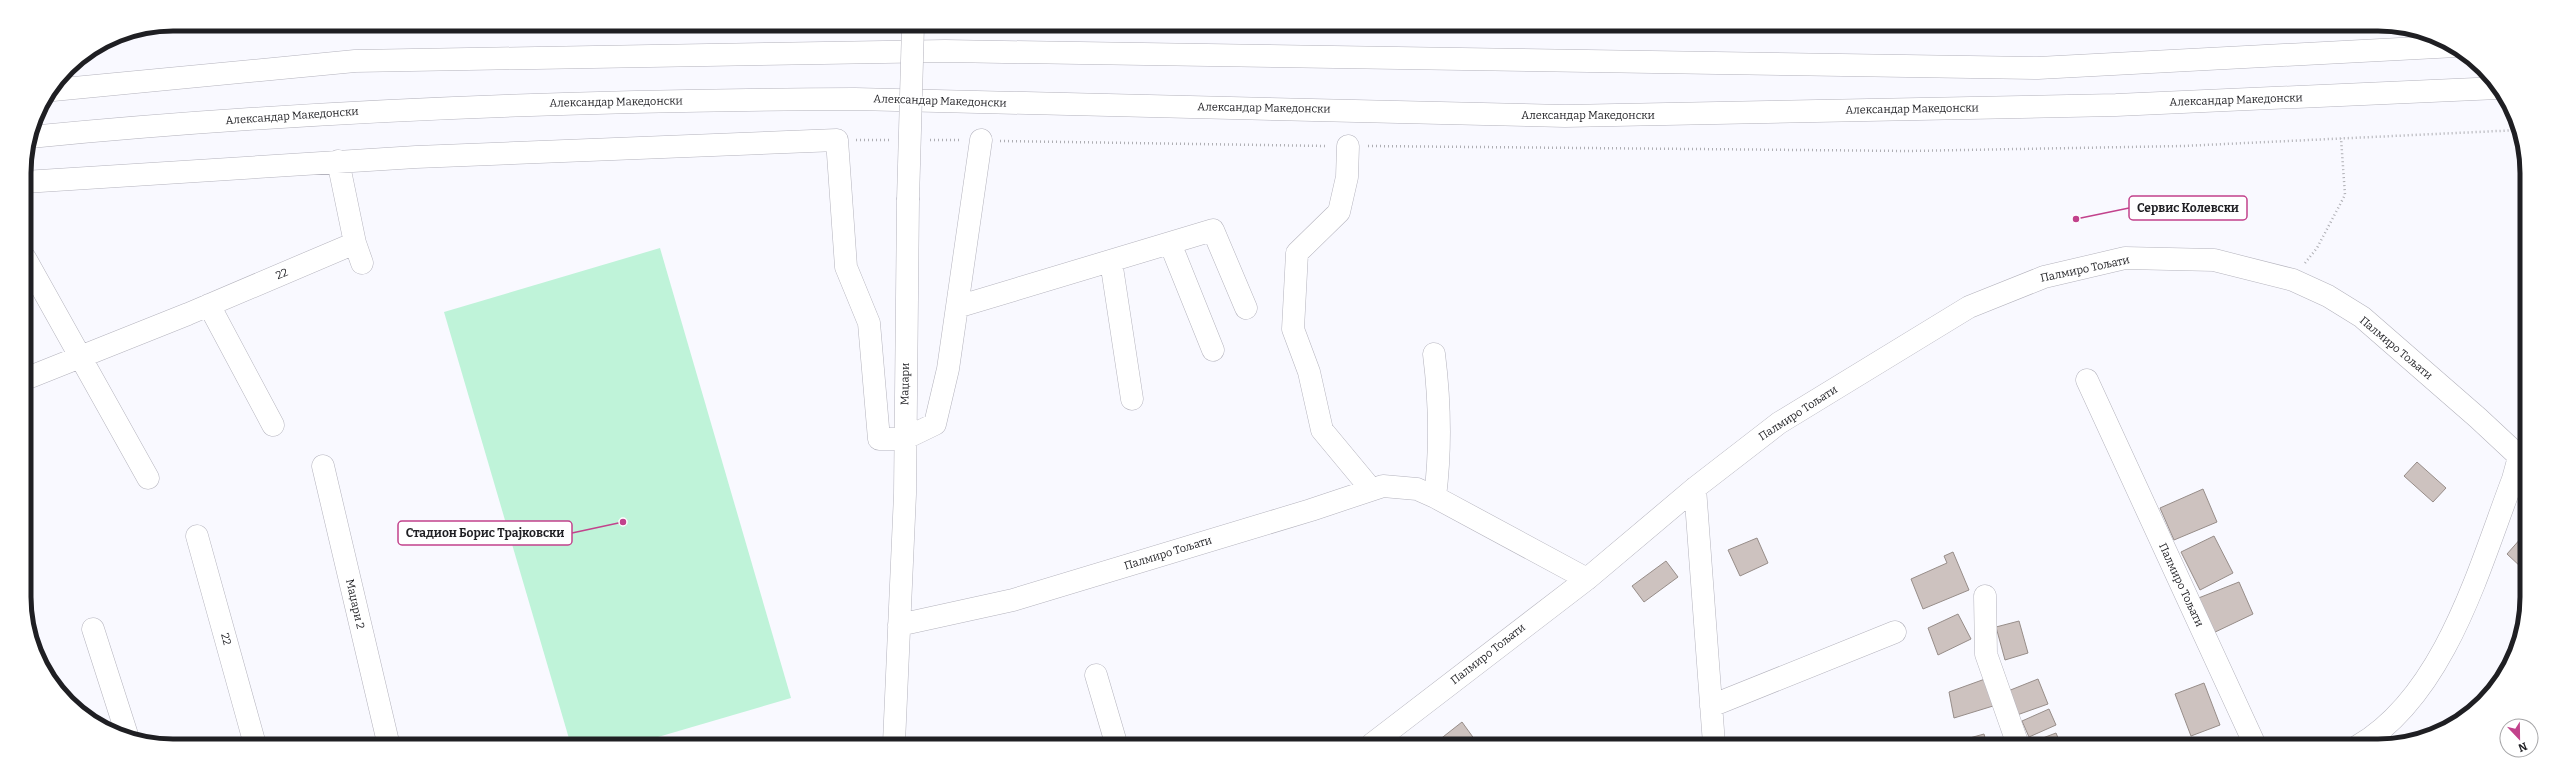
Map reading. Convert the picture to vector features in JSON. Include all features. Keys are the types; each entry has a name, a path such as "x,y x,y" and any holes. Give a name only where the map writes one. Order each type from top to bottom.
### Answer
{"street":[{"name":"Маџари","path":"894,739 905,494 904,439 908,200 913,31"},
{"path":"58,90 355,61 944,51 2038,68 2442,47"},
{"name":"Александар Македонски","path":"36,136 151,125 332,112 554,104 750,100 855,99 1572,116 2116,105 2492,88"},
{"path":"31,182 338,162 837,140 846,267 869,323 879,439 904,439 934,424 948,369 981,140"},
{"path":"1348,146 1347,177 1339,212 1297,253 1293,329 1309,372 1322,430 1371,489"},
{"path":"338,162 355,243 362,263"},
{"path":"957,307 1213,230 1246,308"},
{"name":"22","path":"31,377 209,306 355,243"},
{"path":"1170,243 1213,350"},
{"name":"Палмиро Тољати","path":"1391,737 1587,579 1695,488 1779,423 1969,307 2044,276 2132,258 2214,260 2293,280 2328,296 2362,317 2520,457"},
{"path":"1111,261 1132,399"},
{"path":"31,269 78,357 148,478"},
{"path":"209,306 273,425"},
{"path":"1434,354 1439,396 1438,469 1435,497"},
{"name":"Палмиро Тољати","path":"2087,380 2252,739"},
{"name":"Палмиро Тољати","path":"2370,739 2396,716 2426,680 2452,637 2520,460"},
{"name":"Маџари 2","path":"323,466 387,739"},
{"name":"Палмиро Тољати","path":"899,625 1013,600 1311,510 1382,486 1398,486 1417,489 1435,497 1587,579"},
{"path":"1695,488 1714,739"},
{"name":"22","path":"197,536 253,739"},
{"path":"1985,596 1986,654 2016,739"},
{"path":"93,629 126,731"},
{"path":"1711,706 1895,632"},
{"path":"1096,675 1115,739"}],"path":[{"path":"981,140 1566,150 1909,151 2183,146 2513,130"},
{"path":"2293,280 2316,248 2345,195 2341,138"}],"green space":[{"path":"660,248 791,698 651,739 569,739 444,312"}],"building":[{"path":"2417,462 2446,488 2433,502 2404,476"},
{"path":"2203,489 2217,522 2174,540 2160,508"},
{"path":"2214,536 2233,573 2200,590 2181,552"},
{"path":"1757,538 1768,563 1740,576 1728,550"},
{"path":"2520,539 2520,566 2507,554"},
{"path":"1953,552 1969,590 1923,609 1911,579 1947,563 1944,556"},
{"path":"1666,561 1678,577 1644,602 1632,586"},
{"path":"2239,582 2253,614 2211,634 2196,599"},
{"path":"1958,614 1971,639 1938,655 1928,628"},
{"path":"2019,621 2028,653 2005,660 1996,627"},
{"path":"1985,679 1993,706 1954,718 1949,692"},
{"path":"2038,679 2048,704 2017,715 2008,691"},
{"path":"2204,683 2220,725 2191,736 2175,694"},
{"path":"2049,709 2056,725 2029,737 2022,721"},
{"path":"1462,722 1474,739 1440,739"},
{"path":"2056,733 2058,739 2040,739"},
{"path":"1984,734 1985,739 1966,739"}],"place":[{"name":"Сервис Колевски","path":"2076,219"},
{"name":"Стадион Борис Трајковски","path":"623,522"}]}
